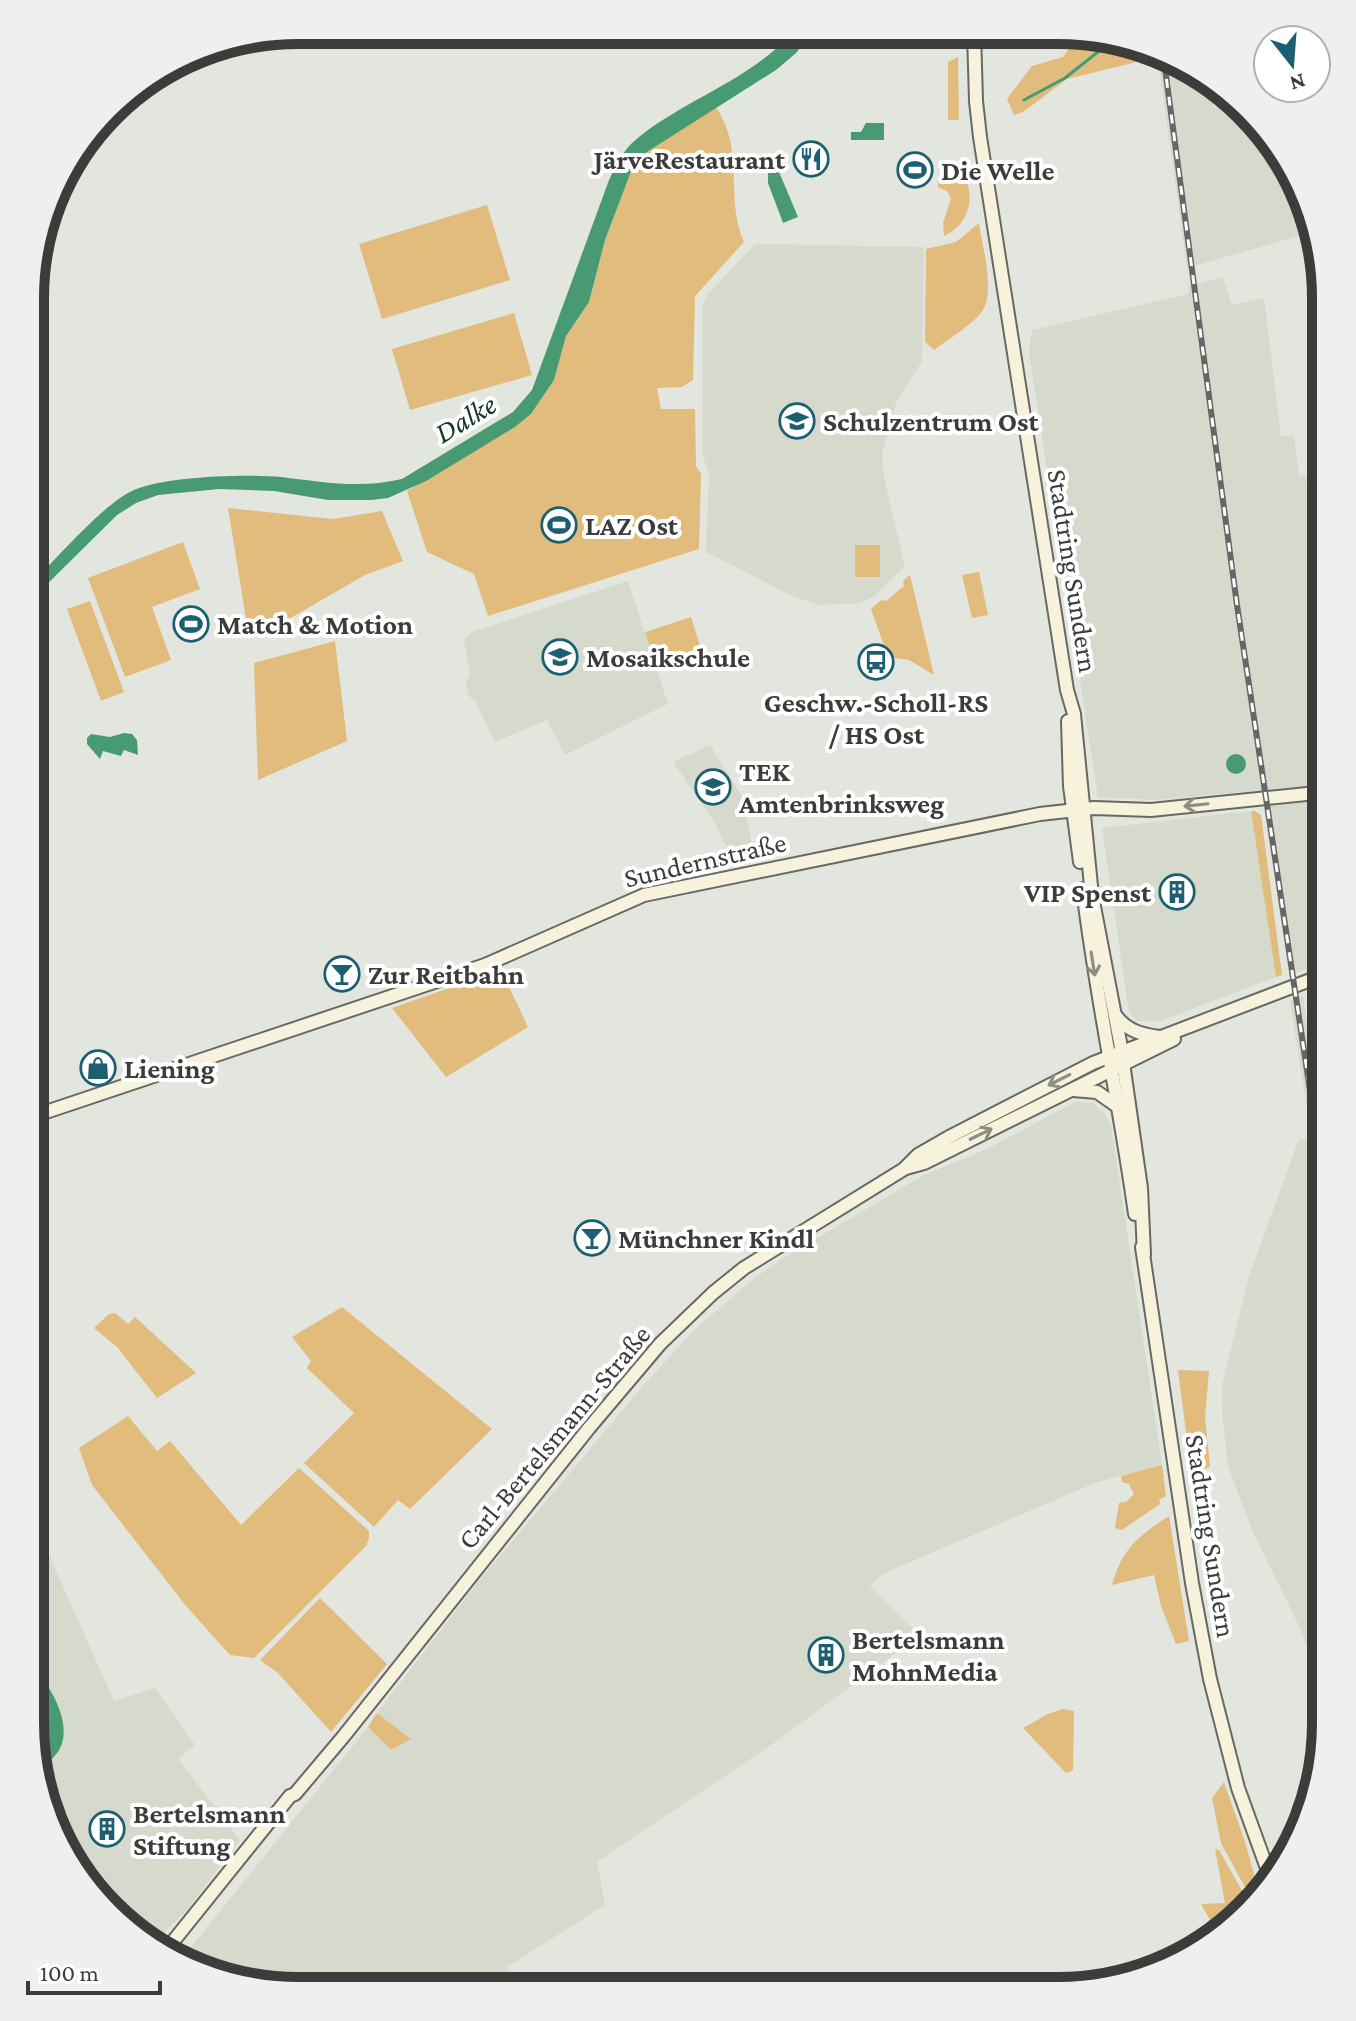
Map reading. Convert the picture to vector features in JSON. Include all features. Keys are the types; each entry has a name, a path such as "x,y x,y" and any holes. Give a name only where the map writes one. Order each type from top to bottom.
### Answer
{"main road":[{"name":"Stadtring Sundern","path":"974,44 980,137 1067,690 1068,755 1116,1016 1141,1188 1144,1254"},
{"name":"Sundernstraße","path":"44,1113 485,965 644,895 974,826 1078,809 1151,810 1312,793"},
{"name":"Stadtring Sundern","path":"1078,809 1109,1063 1144,1254 1192,1583 1222,1733 1267,1867"},
{"name":"Carl-Bertelsmann-Straße","path":"172,1943 646,1358 704,1301 744,1268 904,1169 918,1155 951,1136 1122,1057 1312,980"},
{"path":"1116,1016 1135,1032 1159,1037"},
{"name":"Carl-Bertelsmann-Straße","path":"1122,1057 1159,1037 1220,1016"},
{"name":"Carl-Bertelsmann-Straße","path":"904,1169 924,1163 1070,1090 1109,1063"},
{"path":"1070,1090 1097,1092 1117,1106"},
{"name":"Carl-Bertelsmann-Straße","path":"178,1947 294,1800 295,1794"},
{"name":"Stadtring Sundern","path":"1251,1821 1271,1861"}],"shaded area":[{"path":"780,44 803,44 776,70 639,157 605,240 589,302 566,336 554,380 531,414 515,427 426,481 388,498 328,500 274,491 219,489 158,495 136,503 117,515 44,587 44,571 106,509 130,492 161,482 226,476 356,484 402,479 513,412 532,390 609,180 624,152 670,115 757,64"},
{"path":"1072,45 1092,46 1145,60 1067,79 1023,112 1014,115 1007,99 1032,66 1063,57"},
{"path":"958,57 959,120 948,120 948,62"},
{"path":"1159,65 1213,96 1260,143 1293,201 1304,235 1187,268"},
{"path":"716,107 730,141 735,208 744,242 695,296 693,380 682,387 657,388 661,409 695,409 696,466 701,474 699,549 488,616 474,574 427,552 407,491 515,427 531,414 554,380 566,336 589,302 605,240 639,157"},
{"path":"866,123 884,123 884,140 851,140 851,132 861,132"},
{"path":"768,167 777,167 798,217 783,223 768,183"},
{"path":"938,181 967,181 970,198 963,220 944,236 943,223 951,198 947,191 938,187"},
{"path":"487,205 510,280 382,319 359,244"},
{"path":"979,223 988,279 983,310 934,350 925,342 926,249 956,242"},
{"name":"Schulzentrum Ost","path":"755,244 924,247 922,361 896,403 882,454 885,482 905,566 873,597 860,603 820,605 795,597 706,552 709,473 703,457 703,305 708,294"},
{"path":"1223,277 1232,305 1264,298 1281,436 1294,435 1299,476 1306,476 1312,516 1312,785 1155,800 1098,797 1029,353 1032,330 1188,294 1188,286"},
{"path":"514,313 532,375 410,410 392,349"},
{"path":"228,508 333,519 382,511 403,561 365,575 261,635 248,631"},
{"path":"183,542 200,589 152,607 171,660 125,677 88,578"},
{"path":"855,545 880,545 880,577 855,577"},
{"path":"979,572 988,615 972,618 962,575"},
{"path":"910,575 934,675 909,660 888,657 871,609 904,586 903,581"},
{"name":"Mosaikschule","path":"628,581 668,704 565,755 547,720 495,742 475,701 468,695 466,681 470,676 464,639 472,632"},
{"path":"90,601 124,692 101,701 67,609"},
{"path":"691,617 703,656 658,671 645,632"},
{"path":"335,641 347,741 258,780 254,663"},
{"path":"91,734 110,737 132,734 137,740 138,755 124,750 121,756 103,751 100,759 87,744"},
{"name":"TEK Amtenbrinksweg","path":"710,745 749,807 745,810 756,861 734,865 717,826 673,762"},
{"path":"1236,754 1243,757 1246,764 1243,771 1236,774 1229,771 1226,764 1229,757"},
{"path":"1312,802 1312,967 1289,975 1264,807"},
{"path":"1251,811 1276,977 1160,1021 1137,1021 1129,1012 1102,828"},
{"path":"1251,811 1261,815 1282,975 1276,977"},
{"path":"501,970 528,1027 446,1077 392,1008"},
{"path":"1303,996 1311,1057 1311,1135 1290,1001"},
{"path":"1075,1102 1092,1103 1105,1114 1111,1125 1162,1465 1097,1482 882,1574 870,1586 912,1628 912,1641 774,1743 597,1862 605,1905 507,1967 512,1977 264,1975 232,1968 188,1951 368,1727 391,1750 410,1738 377,1713 478,1582 693,1331 753,1279 787,1256 922,1176 987,1149"},
{"path":"1299,1139 1311,1139 1311,1656 1252,1530 1228,1466 1222,1413 1222,1385 1249,1276"},
{"path":"342,1307 492,1429 410,1509 398,1500 374,1527 304,1463 354,1413 307,1368 311,1361 292,1337"},
{"path":"115,1313 128,1324 135,1317 196,1373 157,1398 117,1347 94,1328 109,1314"},
{"path":"1178,1370 1209,1371 1205,1418 1210,1466 1192,1478"},
{"path":"128,1416 157,1451 170,1441 241,1525 299,1468 369,1531 366,1546 254,1658 230,1655 186,1606 92,1485 79,1448"},
{"path":"1162,1465 1166,1496 1159,1500 1160,1504 1122,1530 1115,1528 1119,1503 1126,1502 1134,1494 1129,1484 1122,1482 1121,1476"},
{"path":"1169,1516 1189,1641 1176,1644 1161,1606 1154,1575 1112,1585 1121,1562 1133,1544"},
{"path":"44,1544 114,1701 155,1688 195,1745 178,1759 240,1840 185,1912 160,1936 143,1925 96,1878 78,1850 57,1805 49,1773 44,1723"},
{"path":"320,1598 387,1664 331,1732 278,1673 260,1660"},
{"path":"44,1680 56,1702 63,1725 64,1736 55,1756 48,1763"},
{"path":"1063,1709 1074,1711 1073,1770 1066,1773 1023,1728"},
{"path":"377,1713 411,1739 391,1750 368,1727"},
{"path":"1224,1782 1256,1881 1248,1892 1221,1843 1212,1798"},
{"path":"1215,1849 1219,1850 1245,1895 1213,1925 1201,1904 1225,1903"}],"waterway":[{"path":"1024,100 1065,78 1103,48"}],"railway":[{"path":"1165,68 1237,605 1311,1100"}],"place":[{"name":"JärveRestaurant","path":"811,159"},
{"name":"Die Welle","path":"915,170"},
{"name":"Schulzentrum Ost","path":"797,421"},
{"name":"LAZ Ost","path":"559,525"},
{"name":"Match & Motion","path":"191,624"},
{"name":"Mosaikschule","path":"560,657"},
{"name":"Geschw.-Scholl-RS / HS Ost","path":"876,662"},
{"name":"TEK Amtenbrinksweg","path":"713,787"},
{"name":"VIP Spenst","path":"1177,892"},
{"name":"Zur Reitbahn","path":"342,974"},
{"name":"Liening","path":"98,1068"},
{"name":"Münchner Kindl","path":"592,1238"},
{"name":"Bertelsmann MohnMedia","path":"826,1655"},
{"name":"Bertelsmann Stiftung","path":"107,1829"}],"water label":[{"name":"Dalke","path":"465,418"}]}
